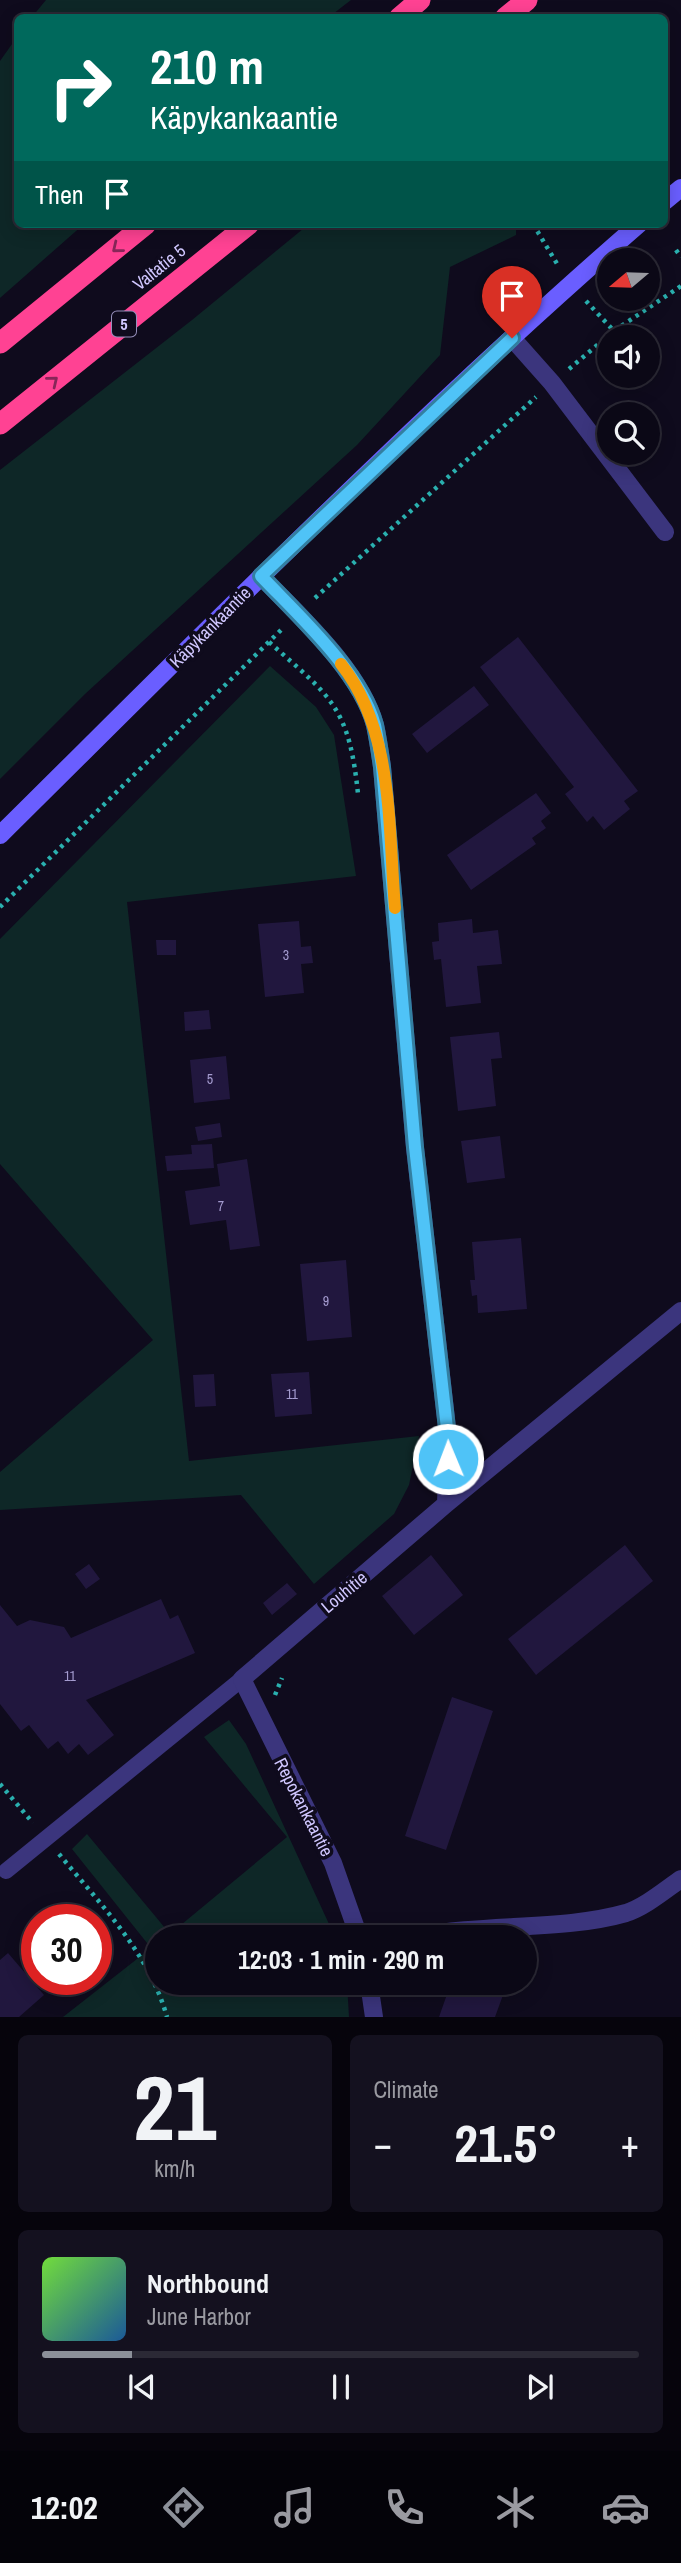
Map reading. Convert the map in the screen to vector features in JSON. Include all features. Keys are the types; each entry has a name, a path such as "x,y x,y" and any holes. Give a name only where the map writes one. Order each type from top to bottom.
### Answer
{"highway":[{"path":"404,14 420,0"},
{"path":"510,14 527,0"},
{"path":"0,343 141,228"},
{"name":"Valtatie 5","path":"0,424 244,228"}],"street":[{"name":"Käpykankaantie","path":"0,835 261,576 512,338 635,228"},
{"path":"512,338 552,383 665,532"},
{"path":"261,576 297,614 360,691 374,723 382,767 415,1147 448,1437 446,1504"},
{"name":"Louhitie","path":"242,1679 446,1504 681,1311"},
{"name":"Repokankaantie","path":"242,1679 333,1863 355,1925"},
{"path":"518,1925 594,1919 629,1913 681,1879"},
{"path":"371,1995 374,2017"}],"lane":[{"name":"Louhitie","path":"6,1871 242,1679"}],"path":[{"path":"676,250 681,257"},
{"path":"0,907 297,614 552,383 614,331 681,286"},
{"path":"269,642 316,684 347,726 353,748 359,802"},
{"path":"268,1657 285,1675 278,1684 274,1699"},
{"path":"0,1784 134,1946 159,1989 167,2017"}],"green space":[{"path":"46,0 351,0 333,14 34,14"},
{"path":"14,41 14,228 79,228 0,298 0,61"},
{"path":"304,228 516,228 516,235 450,267 440,355 357,445 85,694 0,779 0,470 192,320"},
{"path":"270,666 316,707 334,735 356,876 127,902 189,1461 419,1436 409,1485 394,1514 314,1584 241,1495 0,1510 0,1472 153,1340 0,1164 0,939"},
{"path":"229,1720 246,1744 329,1925 181,1925 287,1837 204,1737"},
{"path":"87,1834 163,1925 145,1925 145,1940 72,1849"},
{"path":"145,1953 145,1995 348,1995 349,2017 63,2017 91,1995 112,1995 112,1979"}],"building":[{"path":"518,637 638,791 624,801 630,809 604,830 593,816 587,822 565,794 574,787 480,667"},
{"path":"474,686 489,705 427,753 412,734"},
{"path":"536,793 551,813 541,821 546,828 532,838 536,844 471,890 447,855"},
{"path":"472,919 473,933 498,930 502,964 477,966 481,1003 446,1007 441,959 434,960 432,942 439,941 438,923"},
{"path":"299,921 301,947 311,946 313,963 301,964 304,993 265,997 258,924"},
{"path":"156,940 176,940 176,955 157,955"},
{"path":"209,1010 211,1029 185,1031 184,1012"},
{"path":"499,1032 502,1058 491,1059 496,1106 458,1111 450,1037"},
{"path":"226,1056 230,1099 194,1103 190,1060"},
{"path":"220,1123 222,1137 198,1141 195,1127"},
{"path":"500,1136 505,1178 467,1183 461,1141"},
{"path":"212,1144 214,1168 167,1171 165,1156 192,1154 191,1145"},
{"path":"247,1159 260,1246 230,1250 226,1220 190,1225 185,1191 220,1186 217,1164"},
{"path":"521,1238 527,1309 478,1313 477,1295 472,1296 470,1280 475,1280 472,1242"},
{"path":"346,1260 352,1337 307,1341 300,1264"},
{"path":"309,1372 312,1414 275,1417 271,1374"},
{"path":"214,1374 216,1406 195,1407 193,1375"},
{"path":"625,1545 653,1581 536,1675 508,1639"},
{"path":"431,1555 463,1595 414,1635 382,1596"},
{"path":"89,1564 100,1579 86,1589 75,1574"},
{"path":"287,1583 297,1594 272,1615 263,1603"},
{"path":"161,1599 170,1619 178,1615 195,1653 86,1700 114,1735 88,1755 79,1744 68,1754 58,1741 48,1749 29,1725 21,1731 0,1704 0,1605 17,1626 30,1620 64,1627 71,1638"},
{"path":"452,1697 493,1711 446,1850 405,1836"},
{"path":"8,1953 21,1968 21,1995 44,1995 19,2017 0,2017 0,1960"},
{"path":"447,1995 503,1995 495,2017 439,2017"}],"slow traffic":[{"path":"341,664 360,691 374,723 382,767 395,908"}],"route":[{"path":"448,1459 448,1437 415,1147 382,767 374,723 360,691 343,667 261,576 512,338"}]}
